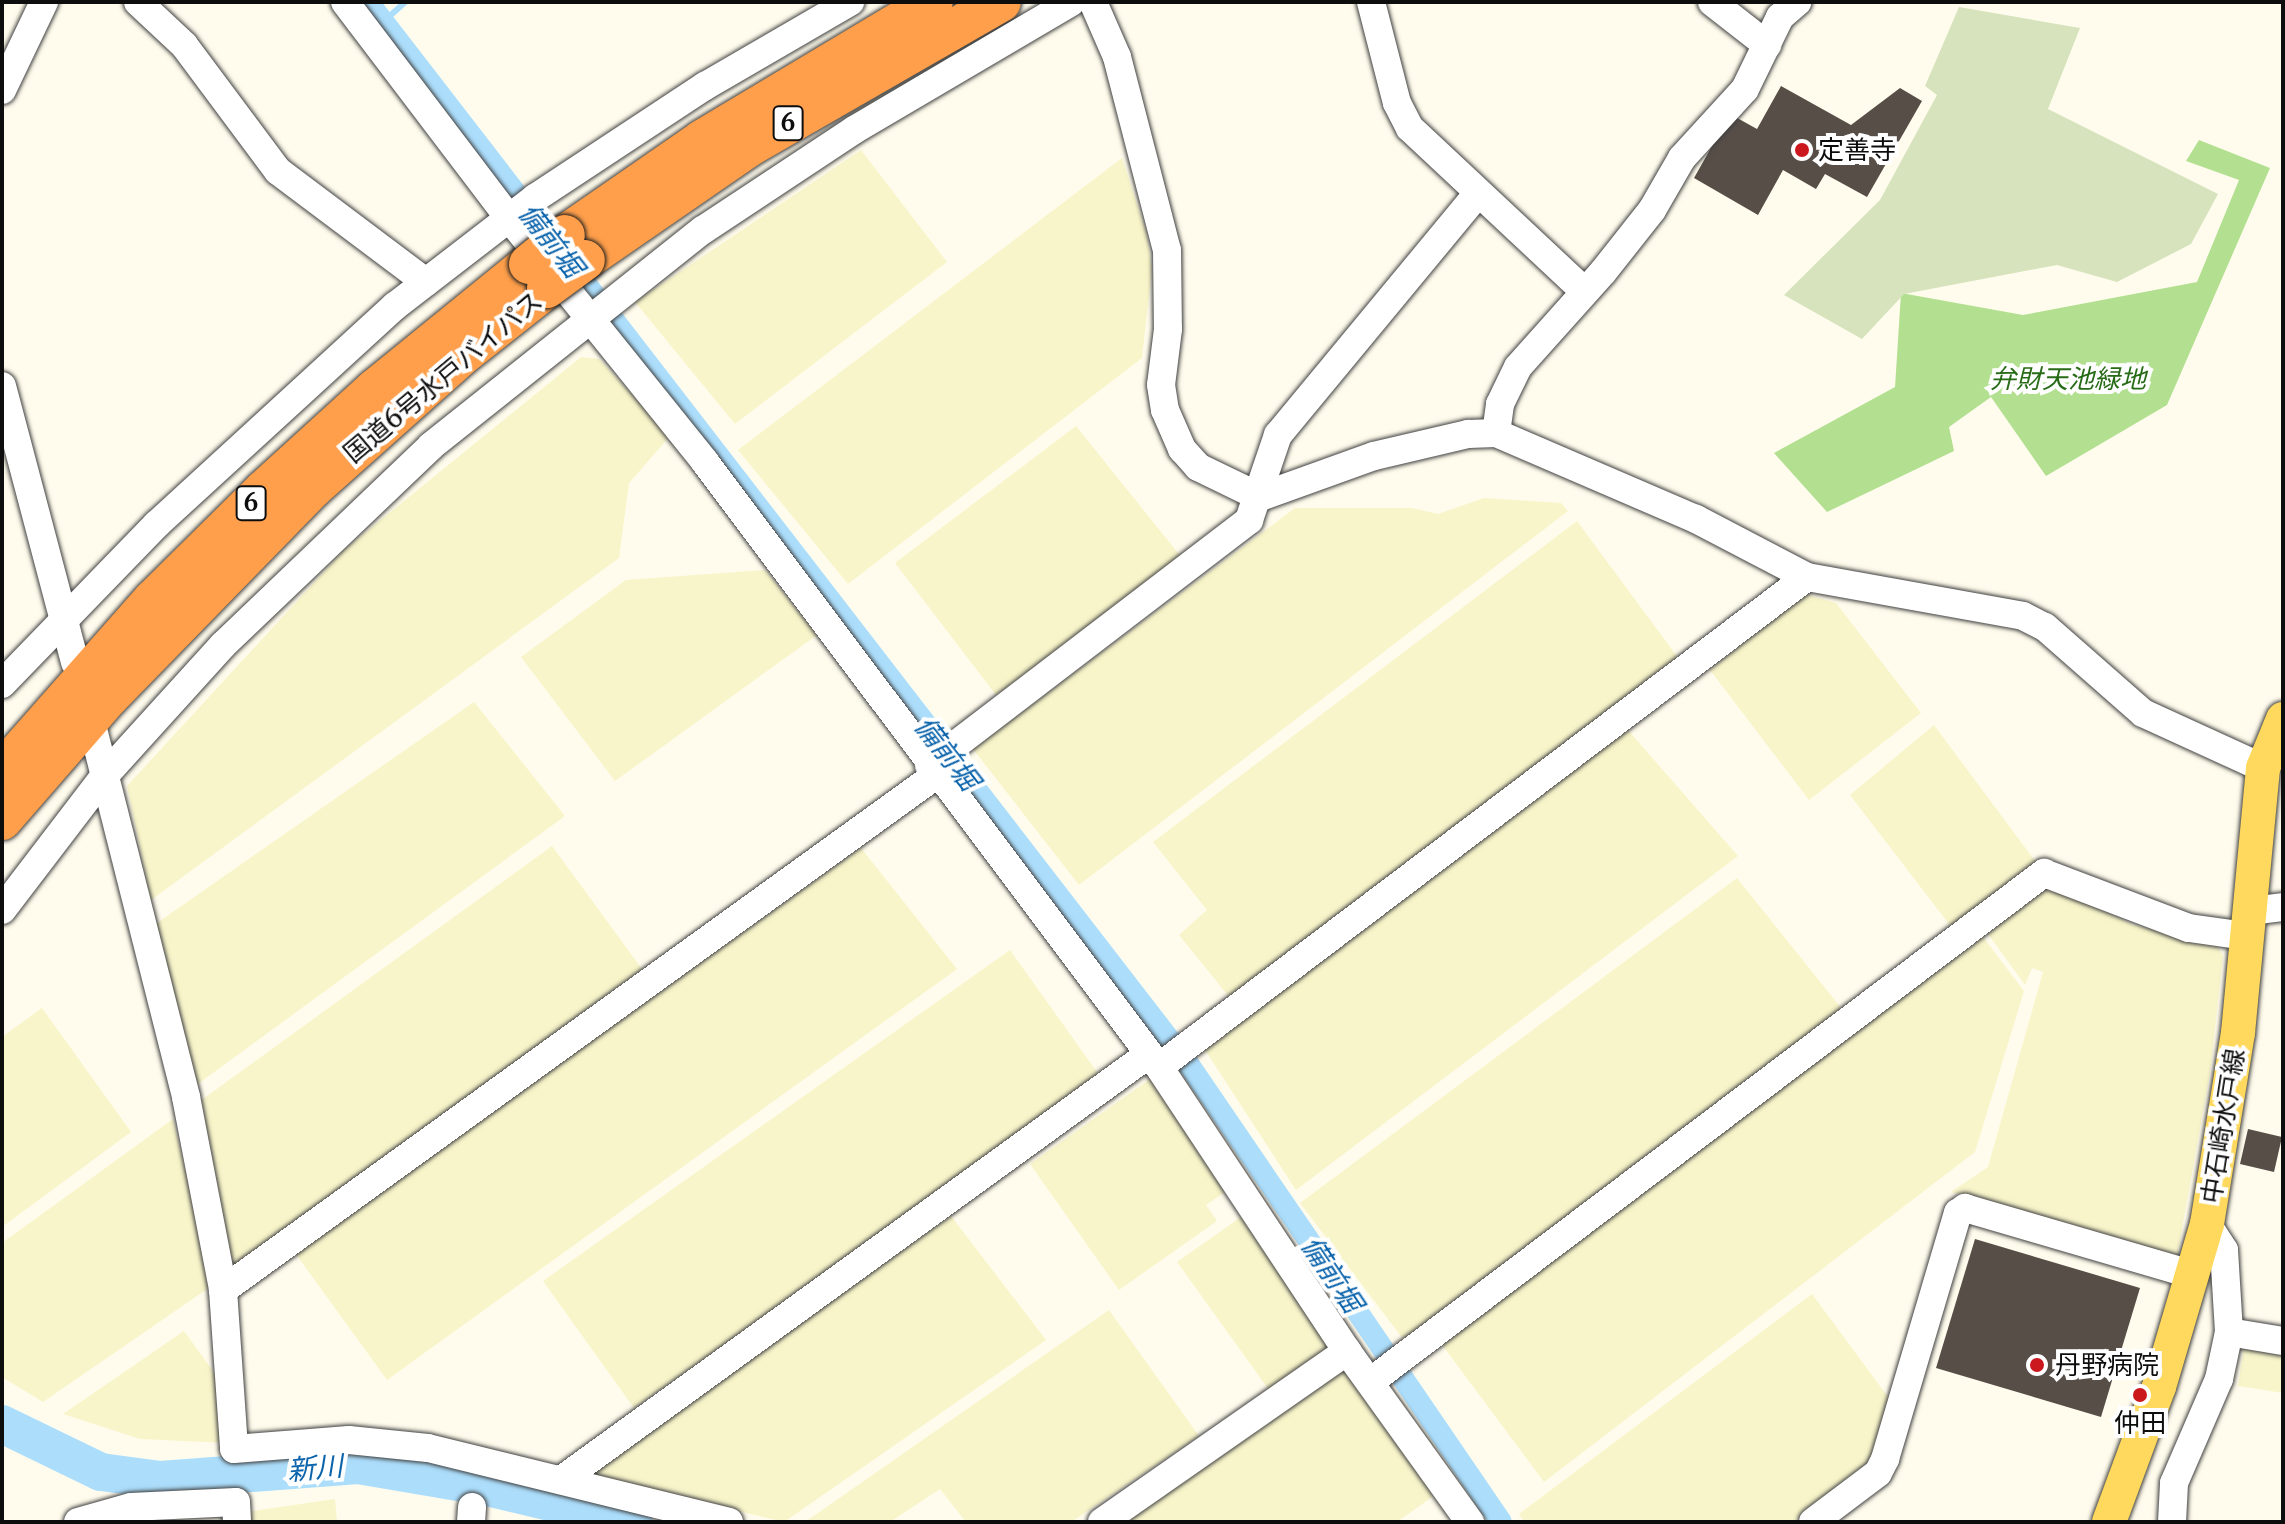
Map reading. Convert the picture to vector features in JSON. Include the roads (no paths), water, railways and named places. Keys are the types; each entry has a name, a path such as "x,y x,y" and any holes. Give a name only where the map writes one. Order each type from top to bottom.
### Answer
{"highway":[{"name":"国道6号水戸バイパス","path":"2,771 153,600 264,490 375,389 538,276 702,140 933,2"},
{"name":"国道6号水戸バイパス","path":"575,247 1001,2"},
{"name":"国道6号水戸バイパス","path":"2,820 313,488 461,356 538,276"},
{"path":"2,834 78,742"}],"main road":[{"name":"中石崎水戸線","path":"2109,1522 2194,1275 2207,1224 2260,918 2263,768 2283,719"}],"street":[{"path":"2,90 44,2"},
{"path":"138,2 184,45 278,171 426,282"},
{"path":"345,2 521,209 599,309 705,462 1166,1058 1347,1351 1382,1373 1470,1522"},
{"path":"2,684 268,418 426,282 521,209 705,86 850,2"},
{"path":"2,910 106,774 290,576 431,446 599,309 775,181 1071,2"},
{"path":"1093,2 1117,57 1167,250 1168,329 1161,385 1165,410 1182,449 1198,467 1260,497 1374,456 1468,434 1496,433 1696,519 1807,577 2023,616 2045,627 2143,713 2263,768"},
{"path":"1371,2 1397,103 1410,128 1584,291"},
{"path":"1712,2 1767,45"},
{"path":"1496,433 1508,381 1652,210 1682,158 1745,89 1780,17 1797,2"},
{"path":"223,1290 938,762 1249,520 1260,497 1278,435 1478,193"},
{"path":"2,386 75,663"},
{"path":"564,1478 1166,1058 1807,577"},
{"path":"78,742 106,774 186,1097 223,1290 234,1449 349,1440 428,1448 564,1478 729,1522"},
{"path":"1382,1373 2044,873 2189,928 2260,918"},
{"path":"1813,1522 1878,1473 1885,1459 1958,1213 1965,1208 2194,1275"},
{"path":"2181,1521 2174,1483 2219,1379 2229,1332 2224,1250 2207,1224"},
{"path":"2229,1332 2283,1341"},
{"path":"1102,1522 1347,1351"},
{"path":"78,1522 131,1507 236,1502 237,1522"}],"waterway":[{"name":"備前堀","path":"368,2 1189,1065 1501,1522"},
{"path":"383,22 405,2"},
{"name":"新川","path":"2,1424 101,1472 160,1480 358,1465 487,1487 634,1522"}],"place":[{"name":"定善寺","path":"1802,150"},
{"name":"丹野病院","path":"2037,1365"},
{"name":"仲田","path":"2140,1395"}],"park label":[{"name":"弁財天池緑地","path":"2068,379"}]}
